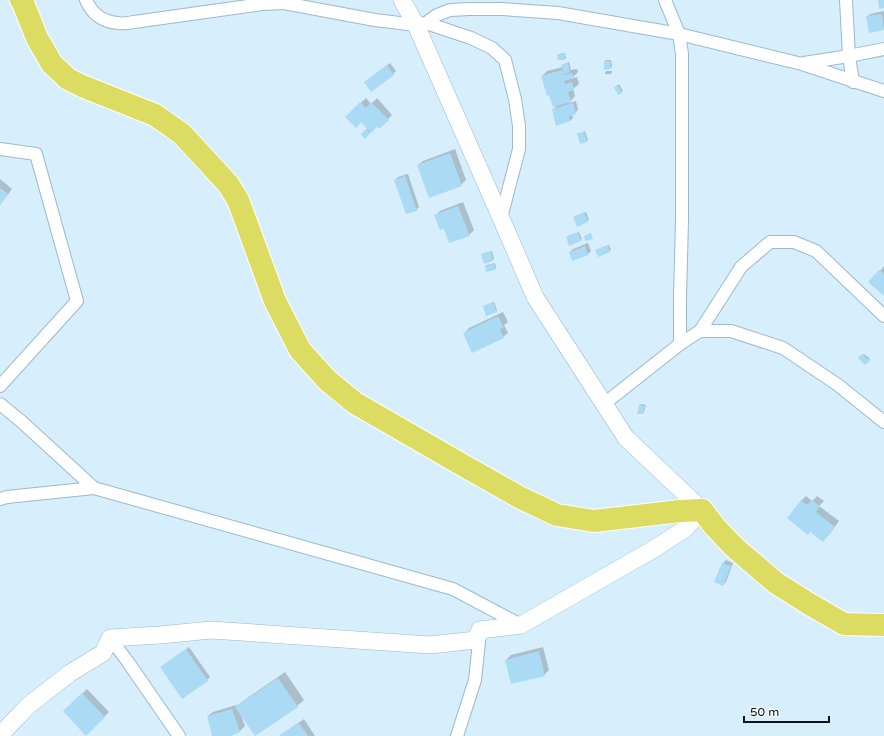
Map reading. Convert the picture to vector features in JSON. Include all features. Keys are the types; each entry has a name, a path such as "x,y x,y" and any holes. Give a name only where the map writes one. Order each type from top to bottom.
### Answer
{"highway":[{"path":"21,0 37,38 52,64 68,79 155,115 182,134 228,184 238,200 275,301 300,350 327,380 355,403 514,494 557,515 594,521 680,511 702,510 715,527 734,547 776,583 844,624 884,625"}],"street":[{"path":"86,0 89,8 102,19 118,23 262,4 284,3 375,20 421,24 471,38 492,48 505,60 520,126 519,149 501,218"},
{"path":"402,0 421,24 535,297 626,438 702,510 685,529 652,550 521,625 480,630"},
{"path":"665,0 679,34 682,54 680,344"},
{"path":"846,0 848,56 853,82"},
{"path":"421,24 450,10 502,9 558,13 679,34 802,64 884,92"},
{"path":"802,64 884,49"},
{"path":"0,149 36,154 77,301 0,386"},
{"path":"604,404 680,344 700,331 741,267 770,242 794,242 816,251 884,316"},
{"path":"700,331 731,331 783,348 838,385 884,422"},
{"path":"0,404 22,422 94,488"},
{"path":"0,499 94,488 453,589 521,625"},
{"path":"110,638 211,630 430,645 476,640 480,630"},
{"path":"457,736 475,680 480,630"},
{"path":"0,735 29,705 70,673 103,653 110,638"},
{"path":"110,638 179,736"}],"building":[{"path":"878,0 884,0 884,8 879,9"},
{"path":"882,14 884,30 869,33 866,16"},
{"path":"565,54 565,60 558,60 557,55"},
{"path":"604,61 610,61 611,69 604,70"},
{"path":"568,63 570,72 564,74 561,65"},
{"path":"387,65 394,75 371,92 364,82"},
{"path":"562,70 564,75 572,73 574,78 564,81 565,84 572,82 574,90 568,92 571,102 553,107 549,95 547,96 541,76"},
{"path":"618,85 622,93 618,95 614,87"},
{"path":"360,102 366,108 371,102 389,120 379,129 377,127 371,133 361,122 356,128 345,117"},
{"path":"573,103 576,114 569,116 570,121 556,126 552,109"},
{"path":"366,129 370,133 365,139 361,134"},
{"path":"584,132 587,142 580,144 577,133"},
{"path":"450,153 462,186 429,198 417,165"},
{"path":"405,176 417,211 406,214 394,180"},
{"path":"0,188 8,194 0,205"},
{"path":"458,206 470,236 449,243 444,229 440,230 434,215"},
{"path":"584,212 588,222 577,227 573,217"},
{"path":"578,233 581,241 569,246 566,237"},
{"path":"591,233 593,239 585,241 584,236"},
{"path":"608,245 610,252 598,257 595,250"},
{"path":"585,246 588,255 572,261 569,252"},
{"path":"491,251 493,261 484,264 481,254"},
{"path":"494,264 495,270 486,272 485,266"},
{"path":"879,270 884,274 884,296 868,282"},
{"path":"493,302 497,312 486,316 483,306"},
{"path":"498,316 504,328 500,329 504,338 472,353 463,333"},
{"path":"862,354 870,361 865,365 858,358"},
{"path":"639,405 645,406 643,414 637,414"},
{"path":"801,500 807,505 812,500 820,506 816,512 835,527 823,542 810,532 808,535 787,518"},
{"path":"722,563 731,566 723,586 714,582"},
{"path":"186,649 208,681 182,699 160,667"},
{"path":"539,651 545,676 511,684 505,660"},
{"path":"278,678 298,707 255,736 235,707"},
{"path":"82,693 105,717 86,736 63,711"},
{"path":"232,709 240,732 230,736 212,736 207,716"},
{"path":"299,723 308,736 279,736"}]}
